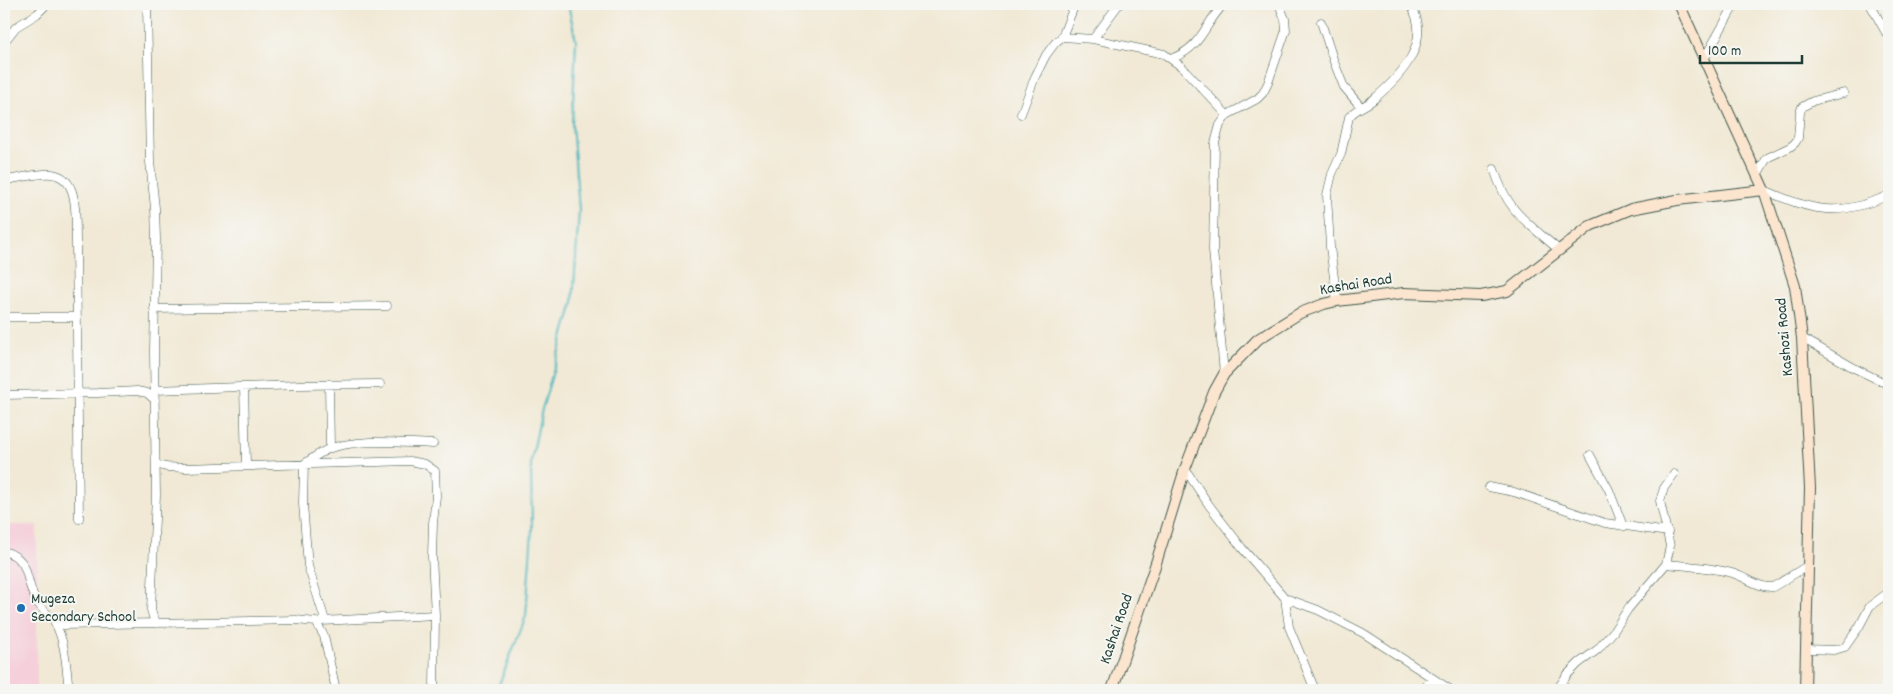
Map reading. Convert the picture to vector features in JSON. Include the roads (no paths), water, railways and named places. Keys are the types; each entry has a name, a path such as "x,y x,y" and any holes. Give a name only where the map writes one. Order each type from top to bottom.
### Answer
{"street":[{"path":"4,42 16,27 37,14 47,4"},
{"path":"148,4 150,162 156,239 154,309 156,515 151,610 153,617 158,623"},
{"path":"1021,114 1034,77 1046,55 1055,43 1062,38 1075,4"},
{"path":"1093,39 1118,4"},
{"path":"1173,58 1192,48 1201,38 1208,23 1224,4"},
{"path":"1224,374 1213,250 1215,143 1220,125 1227,115 1257,99 1263,93 1268,83 1286,30 1285,19 1279,4"},
{"path":"1337,301 1330,247 1327,195 1332,174 1341,154 1349,117 1353,112 1376,98 1405,68 1412,57 1418,28 1416,13 1410,4"},
{"name":"Kashozi Road","path":"1679,4 1764,190 1795,286 1802,338 1810,488 1805,690"},
{"path":"1704,59 1735,4"},
{"path":"1870,4 1889,36"},
{"path":"1321,22 1344,87 1361,107"},
{"path":"1062,38 1093,39 1164,54 1173,58 1227,115"},
{"path":"1757,175 1767,158 1795,143 1798,138 1802,107 1814,101 1844,93"},
{"path":"1494,169 1500,190 1509,204 1520,217 1559,250"},
{"path":"4,180 49,174 67,181 72,188 75,205 79,519"},
{"path":"1764,190 1798,205 1837,210 1867,204 1889,195"},
{"name":"Kashai Road","path":"1112,690 1156,562 1185,469 1214,392 1224,374 1258,339 1284,322 1308,310 1337,301 1404,293 1482,296 1507,291 1590,226 1631,209 1678,200 1764,190"},
{"path":"154,309 387,306"},
{"path":"4,317 76,317"},
{"path":"1802,338 1854,368 1889,385"},
{"path":"329,384 330,448"},
{"path":"154,390 380,384"},
{"path":"244,387 246,465"},
{"path":"4,395 136,391 147,393 155,400"},
{"path":"304,464 330,448 351,444 372,442 433,444"},
{"path":"1590,455 1609,490 1624,526"},
{"path":"156,464 173,468 410,461 425,464 434,471 436,496 432,556 435,615 434,690"},
{"path":"304,464 302,504 308,566 325,620"},
{"path":"1185,469 1242,548 1285,598 1318,610 1363,633 1451,690"},
{"path":"1556,690 1567,675 1579,663 1597,650 1613,632 1628,609 1666,564 1670,546 1660,500 1664,488 1674,474"},
{"path":"1490,487 1514,492 1605,523 1668,532"},
{"path":"4,551 12,554 24,564 33,596 60,631 70,690"},
{"path":"1666,564 1712,568 1743,576 1756,584 1769,587 1773,587 1807,566"},
{"path":"1806,648 1834,650 1845,647 1870,606 1889,592"},
{"path":"1285,598 1289,628 1315,690"},
{"path":"54,621 68,626 296,620 316,622 435,615"},
{"path":"316,622 324,636 336,690"},
{"path":"1423,690 1432,679"}],"waterway":[{"path":"498,687 526,616 532,530 531,462 542,409 573,303 579,210 572,124 576,41 568,4"}],"place":[{"name":"Mugeza Secondary School","path":"21,608"}]}
